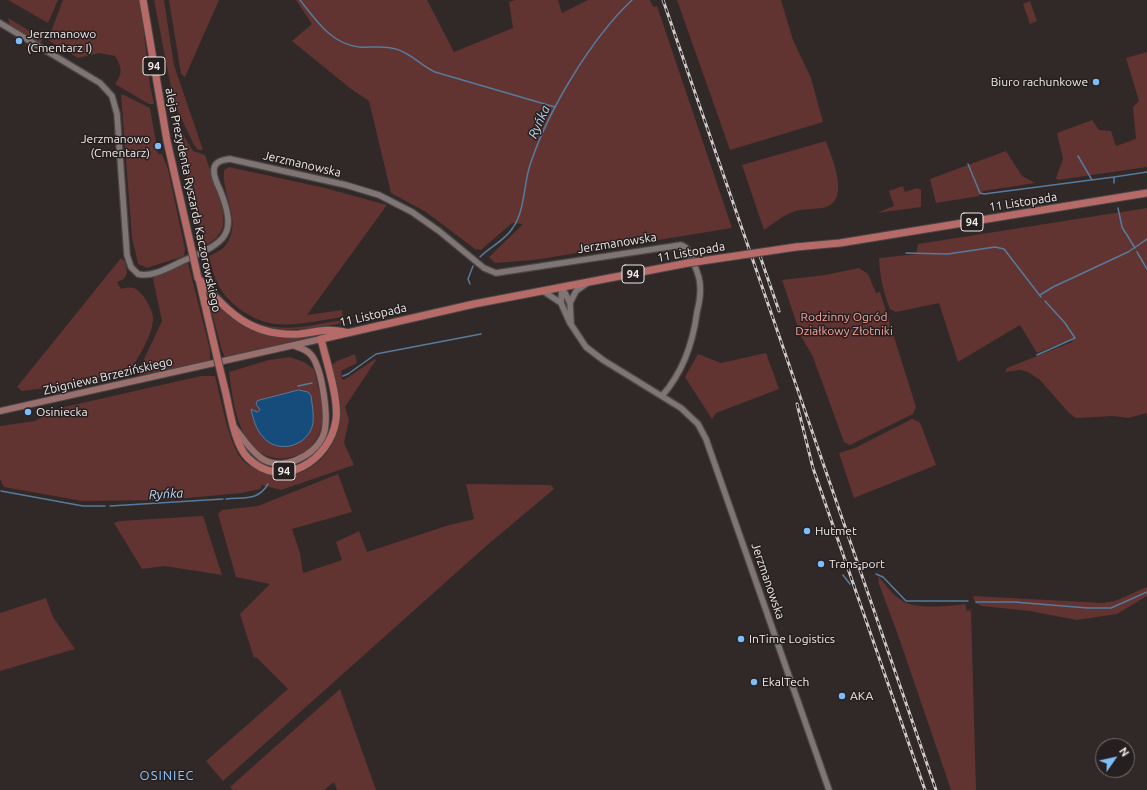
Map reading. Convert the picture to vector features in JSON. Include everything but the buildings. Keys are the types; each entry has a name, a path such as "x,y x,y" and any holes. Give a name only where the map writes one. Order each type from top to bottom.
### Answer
{"main road":[{"name":"aleja Prezydenta Ryszarda Kaczorowskiego","path":"143,0 167,141 218,359"},
{"name":"11 Listopada","path":"218,359 294,346 346,332 474,304 587,284 680,265 796,247 840,243 1147,193"},
{"path":"198,278 226,309 240,320 255,328 270,332 293,334 329,329 346,332"},
{"name":"94","path":"218,359 234,427 241,449 248,459 265,469 282,472 308,464 318,456 332,437 336,411 321,339"},
{"path":"234,427 248,445 262,458 277,463 290,462 302,458 319,443 325,430 326,418 325,401 316,365 310,353 304,349 294,346"},
{"name":"Zbigniewa Brzezińskiego","path":"0,411 218,359"}],"street":[{"name":"Jerzmanowska","path":"0,23 100,83 112,96 117,114 127,255 132,267 138,274 151,274 173,266 210,248 222,240 229,226 229,217 213,171 216,164 220,160 230,159 346,185 379,195 412,212 491,272 500,273 676,244 686,247 690,253 700,283 696,324 686,358 662,396"},
{"path":"570,303 576,291 587,284"},
{"name":"Jerzmanowska","path":"562,288 570,303 571,324"},
{"name":"Jerzmanowska","path":"562,288 561,303 581,341 592,353 662,396 688,414 698,424 706,439 829,790"},
{"path":"543,291 561,303"}],"green space":[{"path":"8,0 58,0 48,23"},
{"path":"63,0 140,0 150,85 154,104 149,104 115,84 121,70 115,56 99,53 78,58 48,40"},
{"path":"154,0 164,0 174,65 203,150 198,150 194,145 174,103"},
{"path":"169,0 219,0 185,77 181,74"},
{"path":"296,0 427,0 454,52 513,28 509,2 515,0 558,0 562,13 588,0 650,0 653,7 657,6 732,228 534,260 495,263 489,257 523,224 512,223 481,250 475,249 426,212 391,193 369,101 351,89 292,41 312,24"},
{"path":"677,0 781,0 793,40 811,78 823,122 730,150"},
{"path":"1030,1 1037,21 1030,24 1023,4"},
{"path":"8,18 43,39 41,42 37,42 10,26"},
{"path":"1147,52 1147,167 1058,180 1056,178 1063,159 1057,133 1092,120 1099,130 1111,131 1116,146 1136,139 1133,107 1139,101 1126,58"},
{"path":"121,95 124,95 150,108 158,154 162,154 168,169 185,249 184,256 147,268 138,264 132,238"},
{"path":"181,131 193,151 205,155 221,203 223,213 222,229 216,238 208,244 204,243 183,160 179,132"},
{"path":"826,141 835,166 837,177 837,195 833,202 826,207 789,213 764,230 742,165"},
{"path":"1006,151 1022,176 1035,183 983,191 979,196 936,203 930,179"},
{"path":"229,167 325,188 387,205 307,315 342,310 343,317 293,324 268,323 243,311 223,293 216,279 209,256 225,246 230,237 232,218 224,179 224,170"},
{"path":"903,186 905,192 917,188 921,190 921,207 877,213 894,206 889,191"},
{"path":"1147,208 1147,413 1128,418 1113,416 1076,418 1069,413 1040,380 1028,372 1020,370 1005,372 1007,368 1072,342 1074,338 1037,353 1020,325 958,362 939,303 896,312 890,309 885,296 879,258 916,254 918,244"},
{"path":"121,258 125,261 127,273 124,279 117,282 121,289 134,288 139,291 149,305 153,317 148,339 132,368 106,376 54,387 22,391 17,387"},
{"path":"188,263 210,350 210,361 139,375 138,372 162,321 153,279 155,275"},
{"name":"Rodzinny Ogród Działkowy Złotniki","path":"859,268 868,274 876,293 880,292 916,407 913,414 850,445 844,442 813,357 801,336 782,280 825,275"},
{"path":"217,292 241,315 266,325 291,328 342,320 343,323 307,328 290,329 274,328 259,324 244,318 230,307"},
{"path":"209,293 220,307 231,317 254,331 282,337 315,336 225,357 222,351 207,294"},
{"path":"766,353 779,389 716,413 712,419 685,377 698,354 721,363"},
{"path":"355,354 357,363 341,371 342,379 344,380 375,359 376,360 345,407 349,420 344,443 354,465 281,490 262,485 260,489 242,493 165,500 82,501 4,487 0,479 0,426 35,421 60,408 201,376 215,376 232,440 240,457 245,462 256,470 276,475 288,476 300,473 320,460 335,440 341,420 341,412 332,365 337,361"},
{"path":"290,357 304,362 314,369 321,400 323,417 322,425 314,442 307,450 287,458 266,456 249,442 240,426 231,390 229,372 269,360"},
{"path":"912,419 919,422 921,425 936,465 854,498 839,453 855,448"},
{"path":"338,474 352,512 292,529 300,553 303,573 342,560 336,542 359,531 367,552 446,526 474,519 466,484 551,485 554,489 485,547 223,781 206,761 288,689 256,657 254,658 240,614 270,584 236,577 218,514 222,510 258,506"},
{"path":"203,516 222,575 164,566 142,569 114,523 120,521"},
{"path":"878,576 895,595 907,603 923,606 950,606 965,604 967,611 971,610 976,790 951,790 879,584"},
{"path":"1147,587 1147,596 1117,614 1077,620 1029,611 982,606 975,603 973,596 1103,603 1115,601"},
{"path":"46,598 53,617 75,649 0,671 0,613"},
{"path":"340,689 376,790 337,790 334,782 324,790 233,790 230,787"}],"water":[{"path":"299,390 308,392 311,396 313,423 310,431 306,437 292,445 284,447 269,443 258,431 251,409 257,412 260,410 256,404 257,401"}],"waterway":[{"path":"300,0 325,30 332,36 349,45 396,49 406,53 435,72 555,107"},
{"name":"Ryńka","path":"480,257 505,237 517,222 522,205 528,170 539,141 560,98 601,34 632,0"},
{"path":"1078,156 1092,180"},
{"path":"968,164 980,193 984,194 1114,177 1114,183"},
{"path":"1114,177 1147,172"},
{"path":"1118,208 1122,227 1135,248"},
{"path":"1040,295 1053,287 1128,252 1147,239"},
{"path":"906,253 948,254 995,247 1004,249 1041,297"},
{"path":"1137,252 1147,269"},
{"name":"Ryńka","path":"470,284 468,279 473,266"},
{"path":"1037,355 1075,338 1065,323 1045,301"},
{"name":"Ryńka","path":"343,376 376,354 481,334"},
{"name":"Ryńka","path":"298,386 312,383"},
{"name":"Ryńka","path":"226,499 255,496 268,484"},
{"name":"Ryńka","path":"1,491 83,506 105,506"},
{"name":"Ryńka","path":"110,506 223,499"},
{"path":"876,574 883,577 906,601 968,601"},
{"path":"843,575 850,584"},
{"path":"976,602 1014,602 1088,608 1111,608 1147,592"}],"railway":[{"path":"663,0 936,790"},
{"path":"760,256 779,311"},
{"path":"797,404 813,468 925,790"}],"place":[{"name":"Jerzmanowo (Cmentarz I)","path":"19,41"},
{"name":"Biuro rachunkowe","path":"1096,82"},
{"name":"Jerzmanowo (Cmentarz)","path":"158,146"},
{"name":"Osiniecka","path":"28,412"},
{"name":"Hutmet","path":"807,531"},
{"name":"Trans-port","path":"821,564"},
{"name":"InTime Logistics","path":"741,639"},
{"name":"EkalTech","path":"754,682"},
{"name":"AKA","path":"842,696"}],"district":[{"name":"OSINIEC","path":"167,776"}]}
